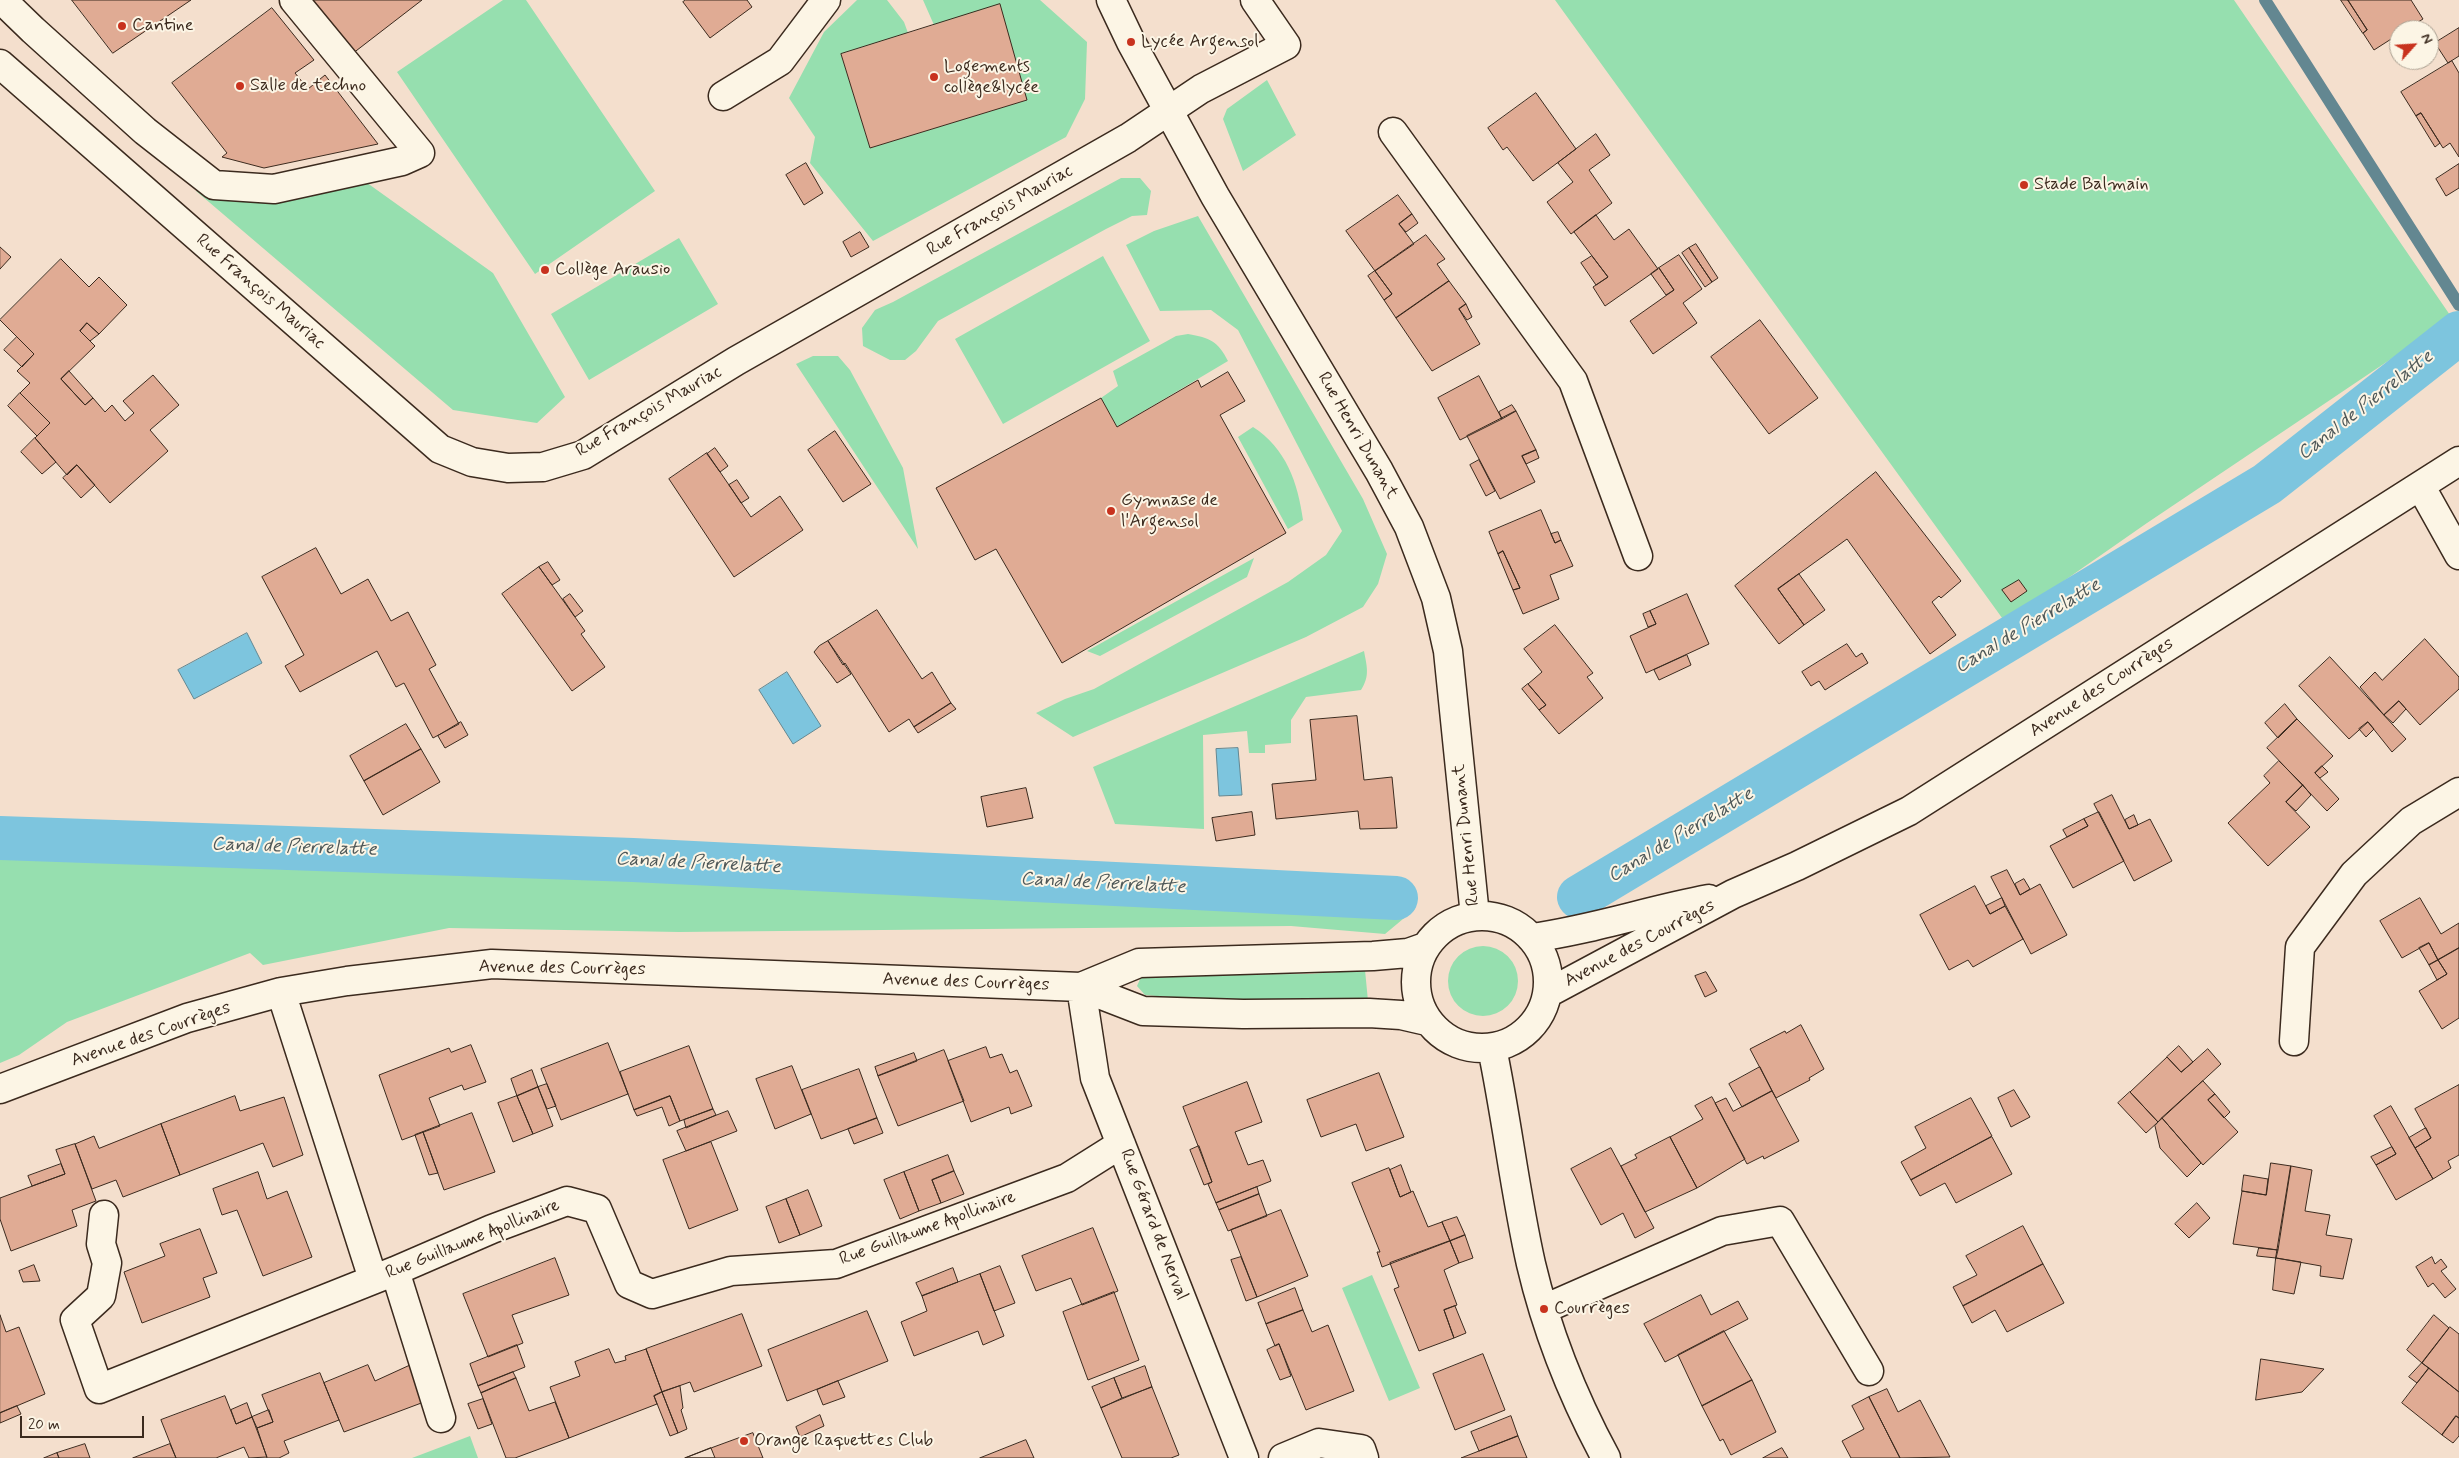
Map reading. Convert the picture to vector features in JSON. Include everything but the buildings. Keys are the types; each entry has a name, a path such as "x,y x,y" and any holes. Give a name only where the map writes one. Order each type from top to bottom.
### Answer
{"street":[{"path":"2,0 145,131 214,185 274,189 402,160 420,153 294,0"},
{"path":"723,96 780,61 826,0"},
{"name":"Rue Henri Dunant","path":"1111,0 1168,111 1215,196 1380,472 1409,527 1436,598 1448,652 1474,916"},
{"name":"Rue François Mauriac","path":"0,64 440,449 472,462 508,468 542,467 583,455 736,361 1128,138 1201,89 1286,45 1254,0"},
{"path":"1393,132 1573,381 1638,556"},
{"name":"Avenue des Courrèges","path":"1548,993 1733,894 1797,866 1910,811 2459,461"},
{"path":"2420,486 2459,555"},
{"path":"2294,1041 2300,947 2354,874 2412,821 2459,792"},
{"name":"Avenue des Courrèges","path":"1531,938 1592,928 1662,908 1733,894"},
{"path":"1474,916 1492,916 1508,921 1531,938 1542,954 1548,974 1548,993 1541,1013 1529,1029 1512,1042 1492,1048 1468,1048 1445,1038 1428,1020 1418,1003 1415,984 1418,964 1425,947 1446,926 1460,919 1474,916"},
{"name":"Avenue des Courrèges","path":"1081,988 1139,964 1373,956 1408,953 1425,947"},
{"name":"Avenue des Courrèges","path":"0,1089 187,1018 281,992 347,981 492,964 1081,988 1143,1011 1243,1014 1369,1012 1428,1020"},
{"name":"Rue Gérard de Nerval","path":"1081,988 1096,1078 1244,1458"},
{"name":"Rue Guillaume Apollinaire","path":"281,992 384,1275"},
{"path":"1492,1048 1531,1265 1572,1392 1606,1458"},
{"name":"Rue Guillaume Apollinaire","path":"104,1215 102,1244 107,1263 102,1296 75,1320 99,1389 384,1275 492,1229 567,1201 597,1209 629,1284 652,1294 731,1271 836,1264 1066,1178 1121,1144"},
{"path":"1544,1309 1722,1231 1780,1221 1869,1371"},
{"path":"384,1275 441,1418"},
{"path":"1283,1458 1319,1443 1361,1449 1364,1458"}],"green space":[{"path":"503,0 526,0 655,191 535,274 397,72"},
{"path":"857,0 887,0 904,22 908,33 841,54 870,148 1027,100 934,25 923,0 1040,0 1087,42 1085,99 1066,137 873,241 810,163 815,137 789,98 824,32"},
{"name":"Stade Balmain","path":"1555,0 2234,0 2452,318 2147,523 2005,622"},
{"path":"1267,80 1296,135 1243,171 1223,119 1227,109"},
{"path":"1121,178 1140,178 1151,191 1147,215 1132,216 1106,229 938,321 916,351 905,360 890,360 863,346 862,328 875,310"},
{"path":"363,180 493,273 565,397 537,423 453,410 196,191 242,195"},
{"path":"1198,216 1363,499 1387,554 1378,584 1363,607 1306,637 1073,737 1036,713 1065,699 1094,689 1288,582 1326,555 1342,531 1238,330 1211,310 1160,311 1126,245 1154,231"},
{"path":"679,238 718,304 589,380 551,314"},
{"path":"1103,256 1150,341 1003,424 955,339"},
{"path":"1188,334 1208,339 1217,345 1228,361 1117,427 1101,398 1118,386 1113,371 1176,336"},
{"path":"813,356 838,356 850,370 903,468 918,549 796,364"},
{"path":"1253,427 1274,445 1294,480 1303,520 1288,529 1238,437"},
{"path":"1254,558 1247,577 1100,656 1087,651"},
{"path":"1364,651 1367,676 1361,690 1306,697 1291,720 1291,743 1265,745 1265,753 1249,753 1247,731 1203,735 1204,829 1115,824 1093,767"},
{"path":"0,853 709,871 1415,909 1385,934 1291,926 679,932 449,928 263,965 250,953 67,1022 19,1055 0,1063"},
{"path":"1483,946 1496,949 1508,956 1515,968 1518,981 1515,994 1508,1006 1496,1013 1483,1016 1470,1013 1458,1006 1451,994 1448,981 1451,968 1458,956 1470,949"},
{"path":"1365,970 1368,1001 1203,1000 1145,995 1137,986 1141,977 1146,975 1309,974"},
{"path":"1372,1275 1420,1388 1389,1401 1342,1288"},
{"path":"470,1436 478,1458 412,1458"}],"water":[{"path":"247,633 262,663 194,699 178,670"},
{"path":"787,672 821,726 793,744 759,690"},
{"path":"1238,748 1242,795 1219,796 1216,749"}],"waterway":[{"path":"2265,0 2459,305"},
{"name":"Canal de Pierrelatte","path":"1579,897 2267,484 2459,333"},
{"name":"Canal de Pierrelatte","path":"0,838 633,860 1396,898"}],"place":[{"name":"Cantine","path":"122,26"},
{"name":"Lycée Argensol","path":"1131,42"},
{"name":"Logements collège&lycée","path":"934,77"},
{"name":"Salle de techno","path":"240,86"},
{"name":"Stade Balmain","path":"2024,185"},
{"name":"Collège Arausio","path":"545,270"},
{"name":"Gymnase de l'Argensol","path":"1111,511"},
{"name":"Courrèges","path":"1544,1309"},
{"name":"Orange Raquettes Club","path":"744,1441"}]}
